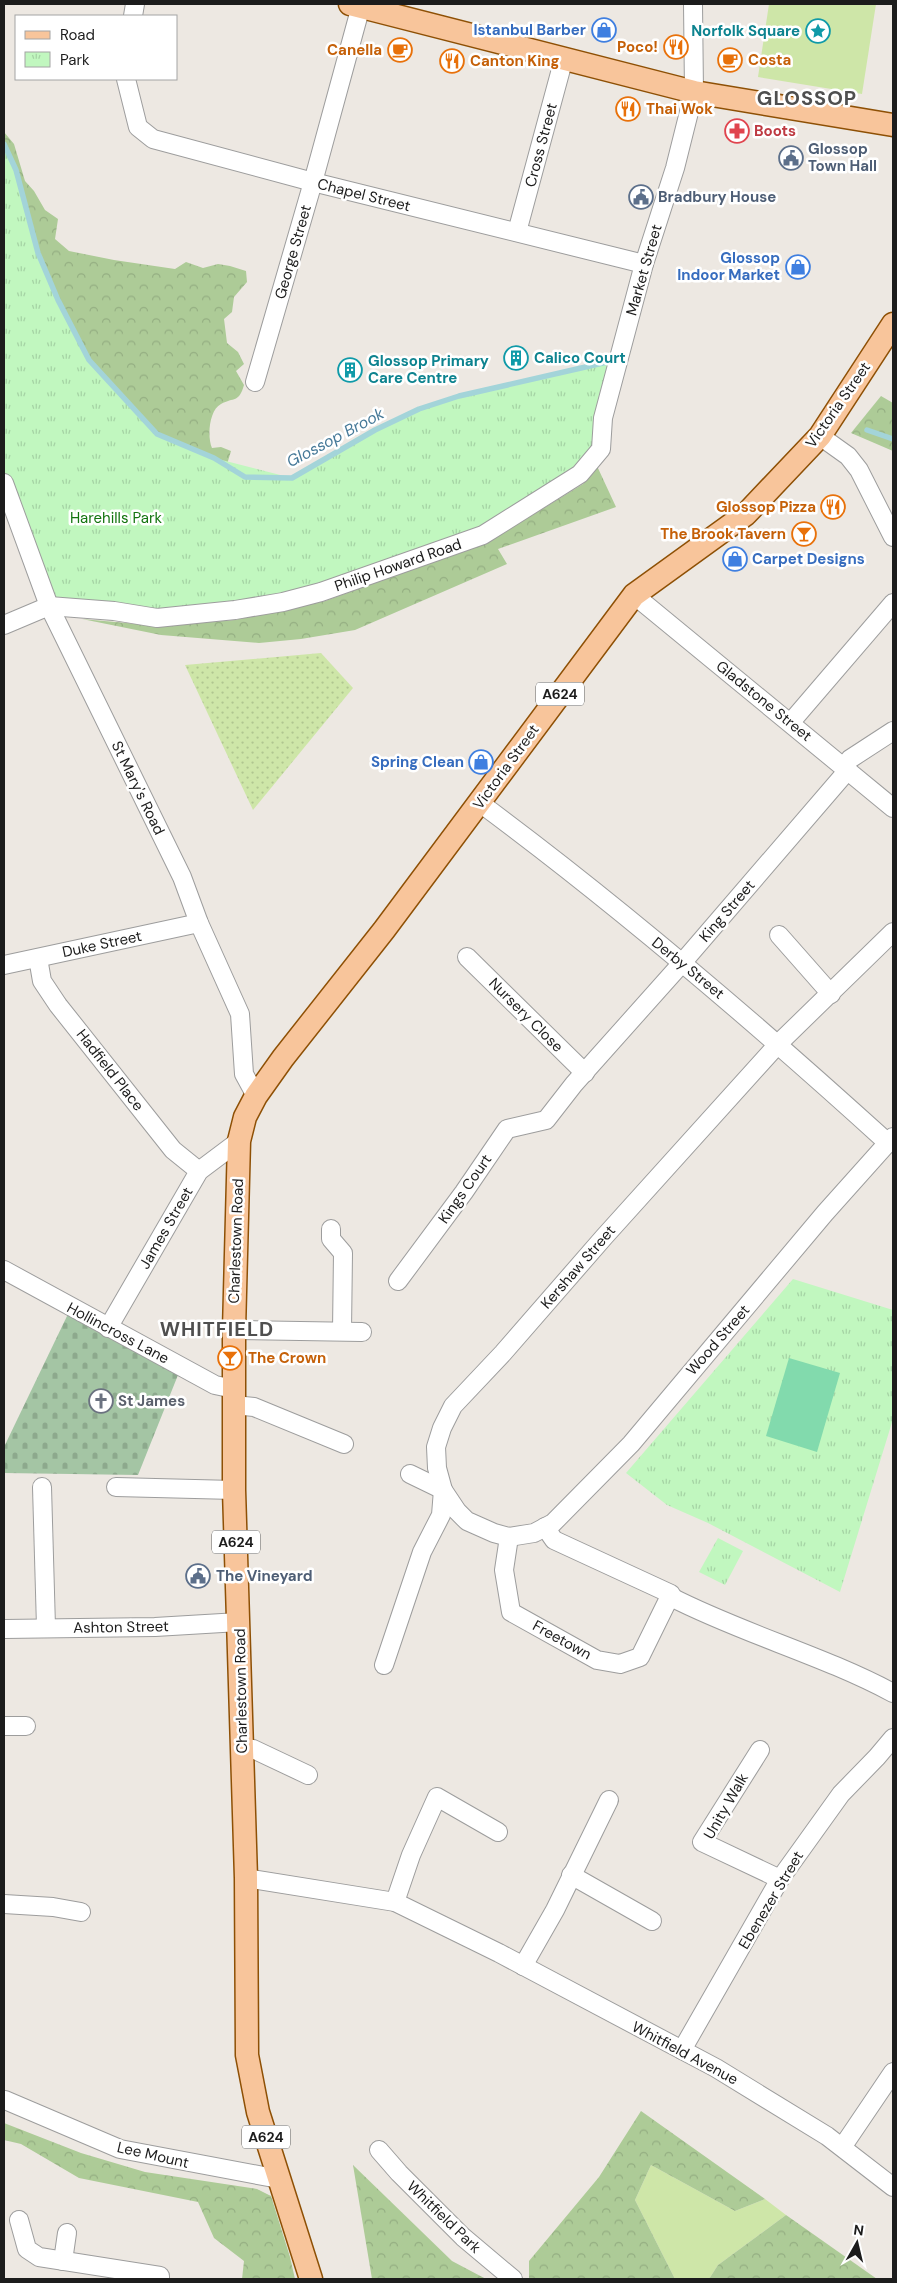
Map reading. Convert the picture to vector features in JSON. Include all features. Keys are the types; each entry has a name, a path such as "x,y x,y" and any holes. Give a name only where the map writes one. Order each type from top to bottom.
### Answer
{"main road":[{"path":"356,5 694,92 893,125"},
{"name":"Victoria Street","path":"256,1096 480,803 634,595 746,514 820,436 893,324"},
{"name":"Charlestown Road","path":"256,1096 245,1117 240,1141 234,1330 234,1490 246,1878 247,2055 258,2112 312,2279"}],"street":[{"name":"Market Street","path":"626,334 644,264 674,168 694,92 693,4"},
{"name":"George Street","path":"255,382 313,182 356,5"},
{"name":"Cross Street","path":"518,232 564,58"},
{"name":"Chapel Street","path":"126,80 138,128 153,139 313,182 644,264"},
{"name":"Philip Howard Road","path":"49,606 114,611 157,618 283,602 322,592 483,535 580,474 601,449 604,418 626,334"},
{"path":"820,436 848,456 859,470 893,537"},
{"name":"St Mary's Road","path":"4,483 49,606 182,877 240,1014 244,1074 256,1096"},
{"name":"Gladstone Street","path":"634,595 791,722 893,808"},
{"path":"791,722 893,603"},
{"path":"4,625 49,606"},
{"name":"King Street","path":"546,1120 574,1084 682,963 846,768 850,759 893,730"},
{"name":"Derby Street","path":"480,803 539,847 682,963 779,1043 891,1140"},
{"name":"Duke Street","path":"4,965 200,923"},
{"name":"Kershaw Street","path":"384,1664 422,1552 441,1516 443,1490 436,1447 442,1428 453,1406 503,1354 604,1237 779,1043 893,932"},
{"path":"779,935 831,994"},
{"name":"Nursery Close","path":"467,957 585,1073"},
{"name":"Hadfield Place","path":"38,958 42,981 58,1004 173,1150 199,1171"},
{"name":"Kings Court","path":"398,1281 464,1192 507,1129 546,1120"},
{"name":"Wood Street","path":"540,1530 553,1523 631,1444 673,1391 891,1140"},
{"name":"James Street","path":"108,1328 199,1171 240,1141"},
{"path":"331,1229 331,1239 342,1253 342,1331"},
{"name":"Hollincross Lane","path":"4,1270 234,1397"},
{"path":"234,1330 362,1332"},
{"path":"234,1397 344,1444"},
{"path":"410,1474 443,1490 456,1511 467,1521 482,1528 509,1537 540,1530 554,1540 669,1593 671,1597 696,1610 803,1652 893,1693"},
{"path":"42,1487 46,1627"},
{"path":"116,1487 234,1490"},
{"name":"Freetown","path":"509,1537 504,1570 511,1612 597,1660 620,1664 640,1657 671,1597"},
{"name":"Ashton Street","path":"4,1629 155,1627 239,1622"},
{"path":"4,1726 26,1726"},
{"name":"Ebenezer Street","path":"682,2050 780,1879 841,1794 893,1738"},
{"path":"242,1748 253,1749 308,1774"},
{"name":"Unity Walk","path":"760,1750 702,1842 780,1879"},
{"path":"395,1902 411,1855 437,1797 498,1832"},
{"path":"523,1966 554,1910 609,1800"},
{"path":"571,1875 652,1921"},
{"name":"Whitfield Avenue","path":"246,1878 395,1902 523,1966 716,2068 843,2146 893,2187"},
{"path":"4,1904 53,1907 81,1912"},
{"path":"843,2146 893,2072"},
{"name":"Lee Mount","path":"5,2100 120,2149 279,2179"},
{"name":"Whitfield Park","path":"379,2150 399,2173 463,2237 513,2279"},
{"path":"19,2220 27,2249 39,2257 160,2276 160,2279"},
{"path":"64,2261 67,2233"}],"green space":[{"name":"Norfolk Square","path":"769,4 876,4 862,94 758,77"},
{"path":"4,132 14,144 25,181 34,191 45,210 58,219 55,239 69,251 175,269 186,262 203,268 218,264 246,271 247,282 234,297 232,312 224,319 227,343 238,352 244,364 236,371 244,385 238,397 217,407 209,431 212,448 221,447 231,451 222,481 157,607 4,192"},
{"name":"Harehills Park","path":"4,144 16,170 38,253 58,300 89,360 157,434 214,458 292,478 375,430 419,409 459,396 620,360 601,449 552,493 402,565 199,613 49,606 4,483"},
{"path":"881,396 893,403 893,451 851,433"},
{"path":"597,466 616,507 498,549 507,564 355,630 301,639 259,643 161,635 82,619 160,626 234,620 325,601 490,541 583,484"},
{"path":"321,653 353,688 253,810 185,665"},
{"path":"793,1279 893,1310 893,1419 840,1592 708,1523 667,1505 626,1473"},
{"path":"68,1314 178,1375 138,1475 4,1473 4,1447"},
{"path":"789,1358 840,1373 817,1452 766,1436"},
{"path":"718,1538 743,1551 725,1585 699,1572"},
{"path":"641,2111 765,2199 735,2211 651,2165 635,2200 675,2279 529,2279 529,2261 599,2177"},
{"path":"4,2123 81,2153 145,2172 257,2189 271,2196 295,2279 242,2279 244,2261 214,2238 198,2202 79,2178 21,2144 4,2140"},
{"path":"353,2165 452,2261 486,2279 372,2279"},
{"path":"651,2165 735,2211 765,2199 786,2215 718,2265 709,2279 675,2279 635,2200"},
{"path":"786,2215 877,2279 709,2279 718,2265"}],"waterway":[{"name":"Glossop Brook","path":"4,144 16,170 38,253 58,300 89,360 157,434 214,458 245,477 292,478 375,430 419,409 459,396 616,360"},
{"name":"Glossop Brook","path":"867,430 893,439"}],"place":[{"name":"Istanbul Barber","path":"604,30"},
{"name":"Norfolk Square","path":"818,31"},
{"name":"Poco!","path":"676,47"},
{"name":"Canella","path":"400,50"},
{"name":"Costa","path":"730,60"},
{"name":"Canton King","path":"452,61"},
{"name":"Thai Wok","path":"628,109"},
{"name":"Boots","path":"737,131"},
{"name":"Glossop Town Hall","path":"791,158"},
{"name":"Bradbury House","path":"641,197"},
{"name":"Glossop Indoor Market","path":"798,267"},
{"name":"Calico Court","path":"516,358"},
{"name":"Glossop Primary Care Centre","path":"350,370"},
{"name":"Glossop Pizza","path":"833,507"},
{"name":"The Brook Tavern","path":"804,534"},
{"name":"Carpet Designs","path":"735,559"},
{"name":"Spring Clean","path":"481,762"},
{"name":"The Crown","path":"230,1358"},
{"name":"St James","path":"101,1401"},
{"name":"The Vineyard","path":"198,1576"}],"district":[{"name":"GLOSSOP","path":"807,98"},
{"name":"WHITFIELD","path":"217,1329"}]}
